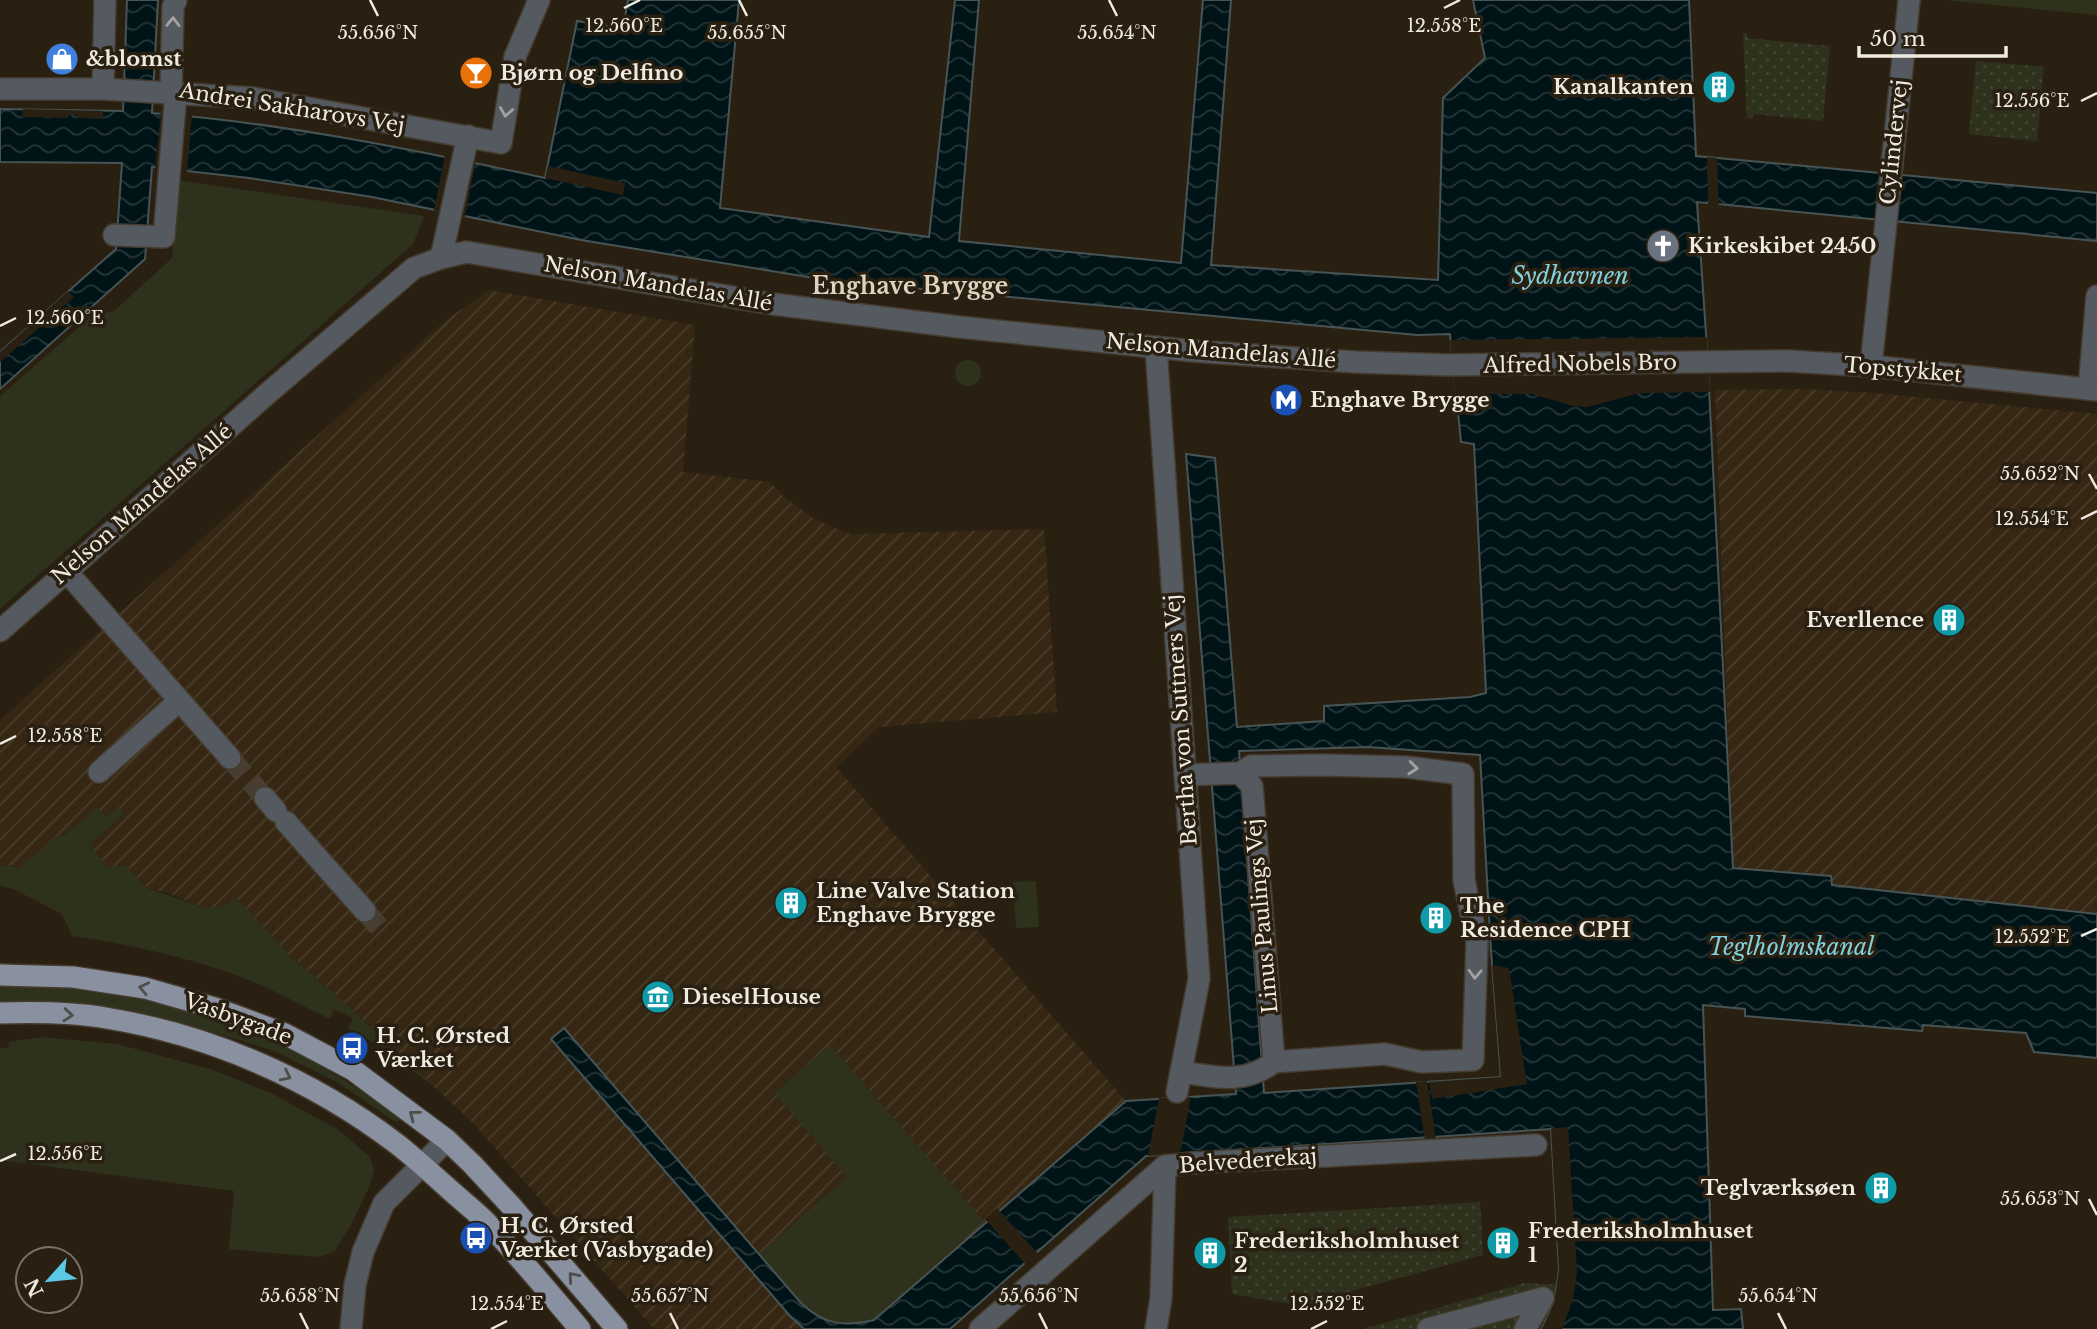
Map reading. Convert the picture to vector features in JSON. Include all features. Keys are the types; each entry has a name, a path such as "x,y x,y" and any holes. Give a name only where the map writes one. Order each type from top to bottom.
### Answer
{"main road":[{"name":"Vasbygade","path":"0,975 73,977 145,988 215,1008 285,1034 353,1070 447,1140 513,1208 617,1329"},
{"name":"Vasbygade","path":"0,1013 105,1018 160,1030 219,1048 285,1075 343,1108 397,1144 422,1165 488,1224 580,1329"}],"street":[{"path":"105,0 112,90"},
{"name":"Andrei Sakharovs Vej","path":"176,0 173,7 169,98 253,99 465,147 500,143 515,57 539,0"},
{"name":"Cylindervej","path":"1871,366 1909,1"},
{"path":"0,89 112,90 169,98 169,171 164,237 114,235"},
{"path":"441,258 465,147"},
{"name":"Nelson Mandelas Allé","path":"0,631 414,268 466,252 773,304 959,327 1193,351 1355,362 1452,365"},
{"path":"2093,389 2097,296"},
{"name":"Bertha von Suttners Vej","path":"1156,347 1199,979 1179,1082 1232,1079 1268,1067"},
{"name":"Topstykket","path":"1708,363 1788,361 1871,366 2093,389"},
{"name":"Alfred Nobels Bro","path":"1452,365 1708,363"},
{"path":"66,571 230,758"},
{"path":"99,772 179,701"},
{"path":"1185,775 1240,773 1251,766 1345,765 1406,767 1463,774 1464,880 1477,942 1474,1059 1422,1062 1385,1054 1268,1067"},
{"name":"Linus Paulings Vej","path":"1240,773 1252,786 1268,1067"},
{"path":"276,810 365,911"},
{"path":"351,1329 355,1285 363,1252 384,1203 447,1140"},
{"name":"Belvederekaj","path":"980,1329 1165,1166 1535,1145"},
{"path":"1156,1329 1161,1298 1165,1166"},
{"path":"1428,1329 1543,1298 1525,1329"}],"shaded area":[{"path":"489,290 695,325 683,472 770,482 784,497 813,518 849,534 1044,529 1057,712 880,727 836,767 1126,1101 864,1329 654,1329 471,1121 325,985 290,956 213,912 170,894 124,881 33,867 0,865 0,720 446,320"},
{"path":"1807,389 2097,414 2097,914 1831,885 1831,876 1733,868 1715,390"}],"green space":[{"path":"1944,0 2097,0 2097,15"},
{"path":"1743,33 1747,33 1747,38 1830,46 1823,121 1753,114 1752,119 1747,118"},
{"path":"1976,61 2044,67 2037,141 1969,134"},
{"path":"177,180 424,216 413,244 0,609 0,396 95,313 114,311 172,258"},
{"path":"968,360 977,364 981,373 977,382 968,386 959,382 955,373 959,364"},
{"path":"97,807 106,817 118,807 124,814 89,845 108,867 126,865 145,887 204,908 225,906 236,897 290,956 436,1088 376,1044 348,1028 353,1018 334,1009 330,1019 241,977 199,963 72,936 62,914 0,885 0,865 20,867 59,834 63,837"},
{"path":"1036,881 1039,927 1016,928 1013,882"},
{"path":"0,985 57,987 110,993 211,1018 260,1036 307,1059 354,1086 401,1118 397,1123 335,1081 274,1051 173,1021 100,1006 0,1001"},
{"path":"41,1037 117,1044 210,1069 271,1093 339,1130 370,1157 374,1169 370,1185 351,1225 334,1252 318,1257 229,1249 234,1191 0,1160 0,1049 9,1047 8,1042"},
{"path":"830,1045 984,1221 874,1320 849,1325 827,1320 809,1311 759,1254 847,1177 774,1093"},
{"path":"1480,1202 1483,1255 1352,1291 1353,1298 1316,1308 1232,1294 1228,1217"},
{"path":"1525,1283 1558,1285 1554,1303 1542,1329 1363,1329"}],"water":[{"name":"Sydhavnen","path":"127,0 158,0 152,113 300,131 545,178 577,21 623,29 628,0 739,0 720,208 929,237 955,0 979,0 959,241 1181,263 1203,0 1231,0 1211,265 1438,280 1443,98 1485,58 1473,0 1689,0 1696,156 2097,193 2097,241 1697,202 1707,348 1733,868 1831,876 1832,885 2097,914 2097,1058 2034,1052 2026,1033 1923,1025 1922,1031 1745,1016 1745,1009 1703,1005 1713,1310 1741,1309 1743,1329 1542,1329 1554,1303 1559,1270 1551,1129 1146,1156 950,1329 804,1329 551,1039 564,1028 801,1303 826,1320 844,1323 874,1320 1126,1101 1236,1094 1186,454 1215,458 1237,727 1324,721 1324,706 1470,697 1486,693 1474,444 1461,442 1450,334 1417,335 827,280 581,240 372,197 249,178 152,167 145,259 0,389 0,352 116,249 122,163 0,162 0,109 123,111","holes":["1368,747 1480,755 1501,1077 1264,1093 1239,751"]}],"pier":[{"path":"23,109 103,111 103,119 77,118 77,115 69,115 68,118 22,117"},
{"path":"161,111 192,114 187,173 155,170"},
{"path":"445,154 476,160 465,217 434,211"},
{"path":"1707,157 1717,158 1719,205 1708,205"},
{"path":"548,166 625,183 623,195 545,178"},
{"path":"68,291 74,297 0,362 0,352"},
{"path":"1707,337 1710,392 1640,393 1587,407 1573,406 1532,394 1455,394 1450,340"},
{"path":"1492,965 1509,968 1527,1084 1432,1099 1429,1082 1501,1077"},
{"path":"1427,1081 1436,1139 1425,1140 1416,1082"},
{"path":"1191,1097 1180,1154 1148,1156 1159,1098"},
{"path":"1568,1127 1577,1272 1573,1299 1562,1329 1542,1329 1554,1303 1559,1270 1551,1129"},
{"path":"997,1208 1039,1255 1027,1266 985,1219"}],"tunnel":[{"path":"230,758 265,798"},
{"path":"365,911 379,927"}],"place":[{"name":"&blomst","path":"62,59"},
{"name":"Bjørn og Delfino","path":"476,73"},
{"name":"Kanalkanten","path":"1719,87"},
{"name":"Kirkeskibet 2450","path":"1663,246"},
{"name":"Enghave Brygge","path":"1286,400"},
{"name":"Everllence","path":"1949,620"},
{"name":"Line Valve Station Enghave Brygge","path":"791,903"},
{"name":"The Residence CPH","path":"1436,918"},
{"name":"DieselHouse","path":"658,997"},
{"name":"H. C. Ørsted Værket","path":"352,1048"},
{"name":"Teglværksøen","path":"1881,1188"},
{"name":"H. C. Ørsted Værket (Vasbygade)","path":"476,1238"},
{"name":"Frederiksholmhuset 1","path":"1503,1243"},
{"name":"Frederiksholmhuset 2","path":"1210,1253"}],"district":[{"name":"Enghave Brygge","path":"910,286"}],"water label":[{"name":"Teglholmskanal","path":"1791,947"}]}
